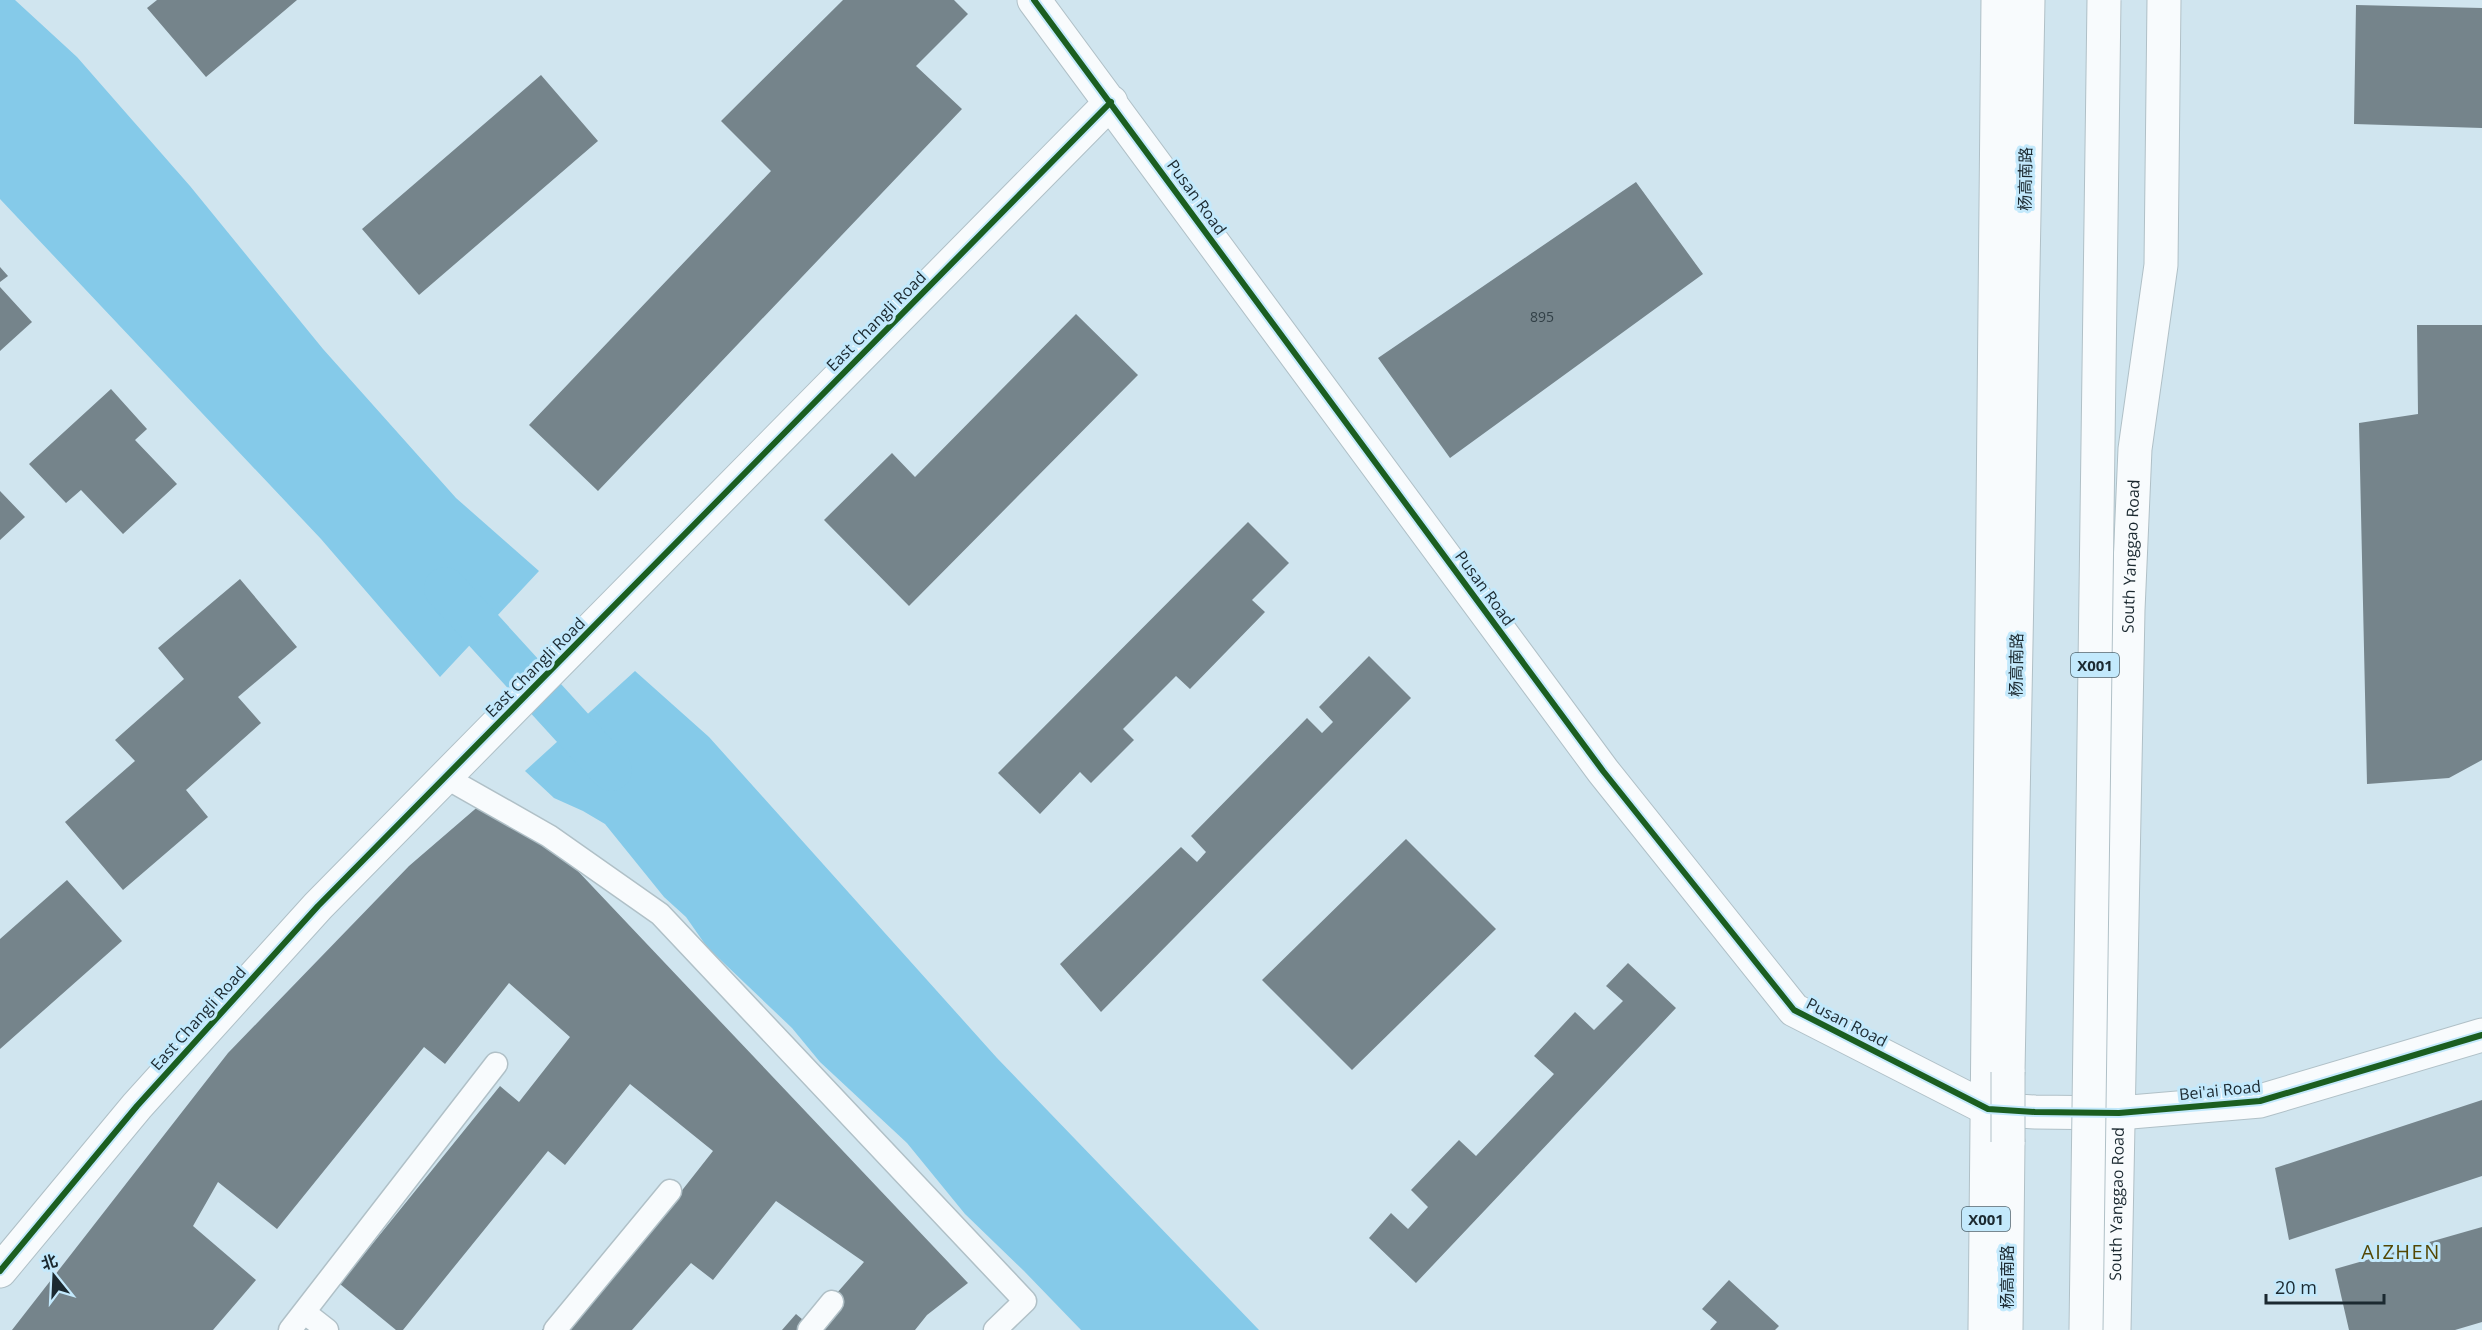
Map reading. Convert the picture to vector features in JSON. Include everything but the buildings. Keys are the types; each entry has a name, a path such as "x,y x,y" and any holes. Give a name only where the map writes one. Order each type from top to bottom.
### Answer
{"main road":[{"name":"Pusan Road","path":"1034,0 1603,771 1794,1010 1988,1109"},
{"name":"X001","path":"1985,1330 1998,0"},
{"name":"杨高南路","path":"2006,1330 2008,1060 2028,0"},
{"name":"X001","path":"2086,1330 2104,0"},
{"name":"South Yanggao Road","path":"2114,1330 2128,598 2135,449 2161,265 2164,0"},
{"name":"East Changli Road","path":"0,1271 79,1174 196,1039 318,906 1111,102"},
{"name":"Bei'ai Road","path":"1988,1109 2119,1113 2260,1101 2482,1035"}],"lane":[{"path":"445,777 549,836 660,914 1025,1301 995,1330"},
{"path":"290,1330 496,1064"},
{"path":"555,1330 670,1191"},
{"path":"809,1330 832,1302"},
{"path":"304,1312 327,1330"}],"water":[{"path":"0,0 15,0 77,57 190,186 323,349 456,498 539,571 440,677 321,539 0,199"},
{"path":"635,671 709,737 997,1058 1259,1330 1081,1330 965,1214 907,1143 820,1062 792,1028 707,947 686,917 664,897 605,824 554,798 525,771"}],"waterway":[{"path":"445,588 611,770"}],"cycle path":[{"path":"1034,0 1603,771 1794,1010 1988,1109 2035,1112 2119,1113 2260,1101 2482,1035"},
{"path":"0,1271 137,1106 318,906 1111,102"}],"district":[{"name":"AIZHEN","path":"2401,1251"}]}
